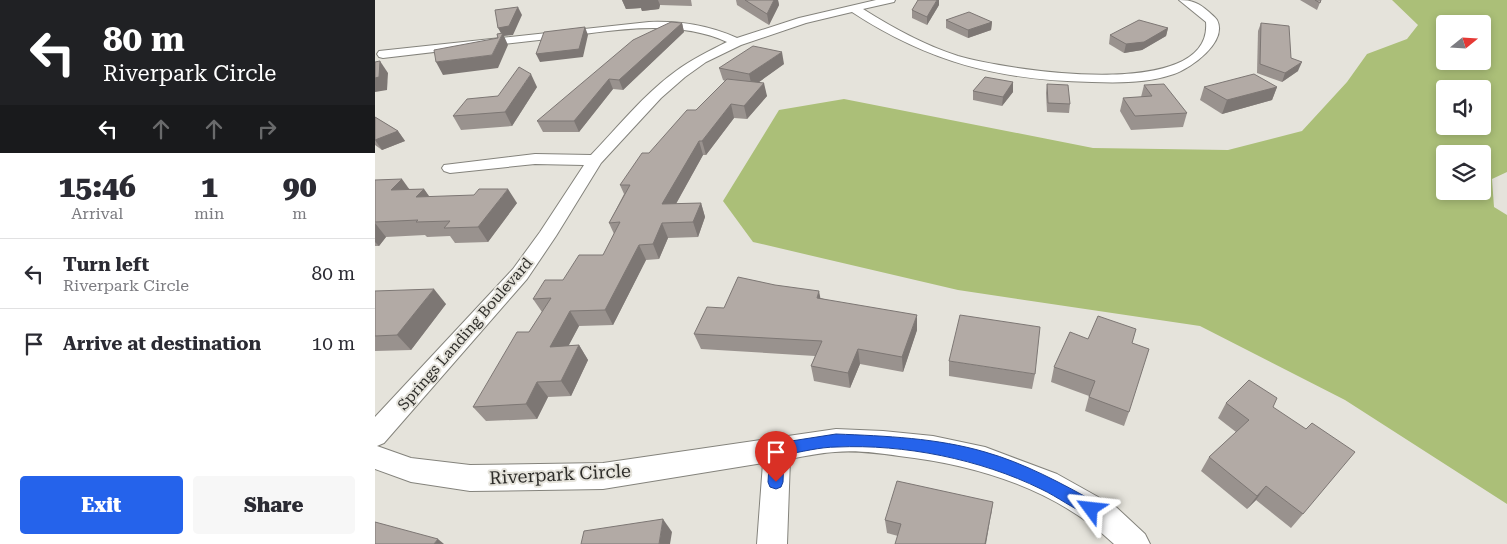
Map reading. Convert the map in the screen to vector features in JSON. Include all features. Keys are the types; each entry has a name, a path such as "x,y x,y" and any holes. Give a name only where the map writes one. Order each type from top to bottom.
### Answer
{"street":[{"name":"Springs Landing Boulevard","path":"380,425 520,274 572,198 595,160 629,122 680,74 702,59 737,42 803,20 890,0"},
{"path":"853,8 875,23 926,49 956,59 995,68 1043,74 1115,78 1152,76 1180,68 1196,58 1213,33 1212,21 1199,9 1184,0"},
{"path":"383,54 602,29 675,25 712,31 737,42"},
{"path":"450,168 535,159 595,160"},
{"name":"Riverpark Circle","path":"375,457 411,470 460,476 528,478 603,476 836,440 883,442 933,448 985,459 1047,484 1106,517 1135,544"},
{"path":"772,544 777,449"}],"green space":[{"path":"1392,0 1507,0 1507,172 1492,179 1494,207 1507,215 1507,504 1345,400 1200,326 958,290 753,242 723,201 779,110 844,99 1093,148 1228,150 1302,131 1347,82 1367,54 1407,39 1418,25"}],"building":[{"path":"745,0 774,0 767,14"},
{"path":"918,0 937,0 927,17 912,10"},
{"path":"518,7 509,26 498,28 495,10"},
{"path":"969,12 992,22 968,30 946,20"},
{"path":"1139,20 1168,28 1144,42 1126,44 1110,35"},
{"path":"671,22 682,23 619,80 609,79 574,121 537,121 633,40"},
{"path":"1261,23 1289,26 1291,58 1302,62 1285,73 1260,64"},
{"path":"585,27 579,49 536,54 544,32"},
{"path":"503,33 492,55 436,62 434,50 498,38 497,34"},
{"path":"753,46 782,52 749,74 719,68"},
{"path":"380,61 379,77 375,78 375,62"},
{"path":"519,67 531,74 505,112 453,116 467,99 498,96"},
{"path":"1254,74 1277,87 1227,100 1204,87"},
{"path":"985,77 1013,82 1003,97 973,91"},
{"path":"727,79 764,83 744,106 731,104 702,141 699,141 662,204 701,203 693,222 662,223 653,244 639,245 605,310 570,311 550,347 579,345 561,381 537,382 526,404 473,407 517,332 529,332 551,298 533,299 545,280 563,280 579,255 603,255 620,222 609,223 630,185 620,185 642,153 649,153 687,110 696,110"},
{"path":"1047,84 1068,85 1070,104 1048,103"},
{"path":"1164,84 1187,113 1135,116 1123,98 1152,96 1144,85"},
{"path":"375,117 398,131 375,140"},
{"path":"402,179 391,190 424,189 416,197 474,195 479,189 508,189 478,227 444,228 450,221 375,222 375,180"},
{"path":"738,277 775,285 819,291 817,298 917,315 902,357 858,349 848,373 811,366 822,341 694,334 707,307 724,308"},
{"path":"434,289 397,335 375,336 375,291"},
{"path":"960,315 1040,327 1035,374 949,361"},
{"path":"1098,316 1136,329 1132,343 1149,349 1129,412 1089,397 1095,381 1054,367 1070,332 1088,339"},
{"path":"1249,380 1277,398 1273,407 1306,429 1312,423 1355,452 1303,514 1266,486 1257,496 1209,457 1249,420 1226,403"},
{"path":"897,481 993,502 985,544 895,544 901,524 885,520"},
{"path":"663,519 659,544 581,544 584,531"},
{"path":"375,522 438,539 434,544 375,544"}],"route":[{"path":"776,482 777,449 836,440 883,442 933,448 985,459 1047,484 1091,509"}]}
